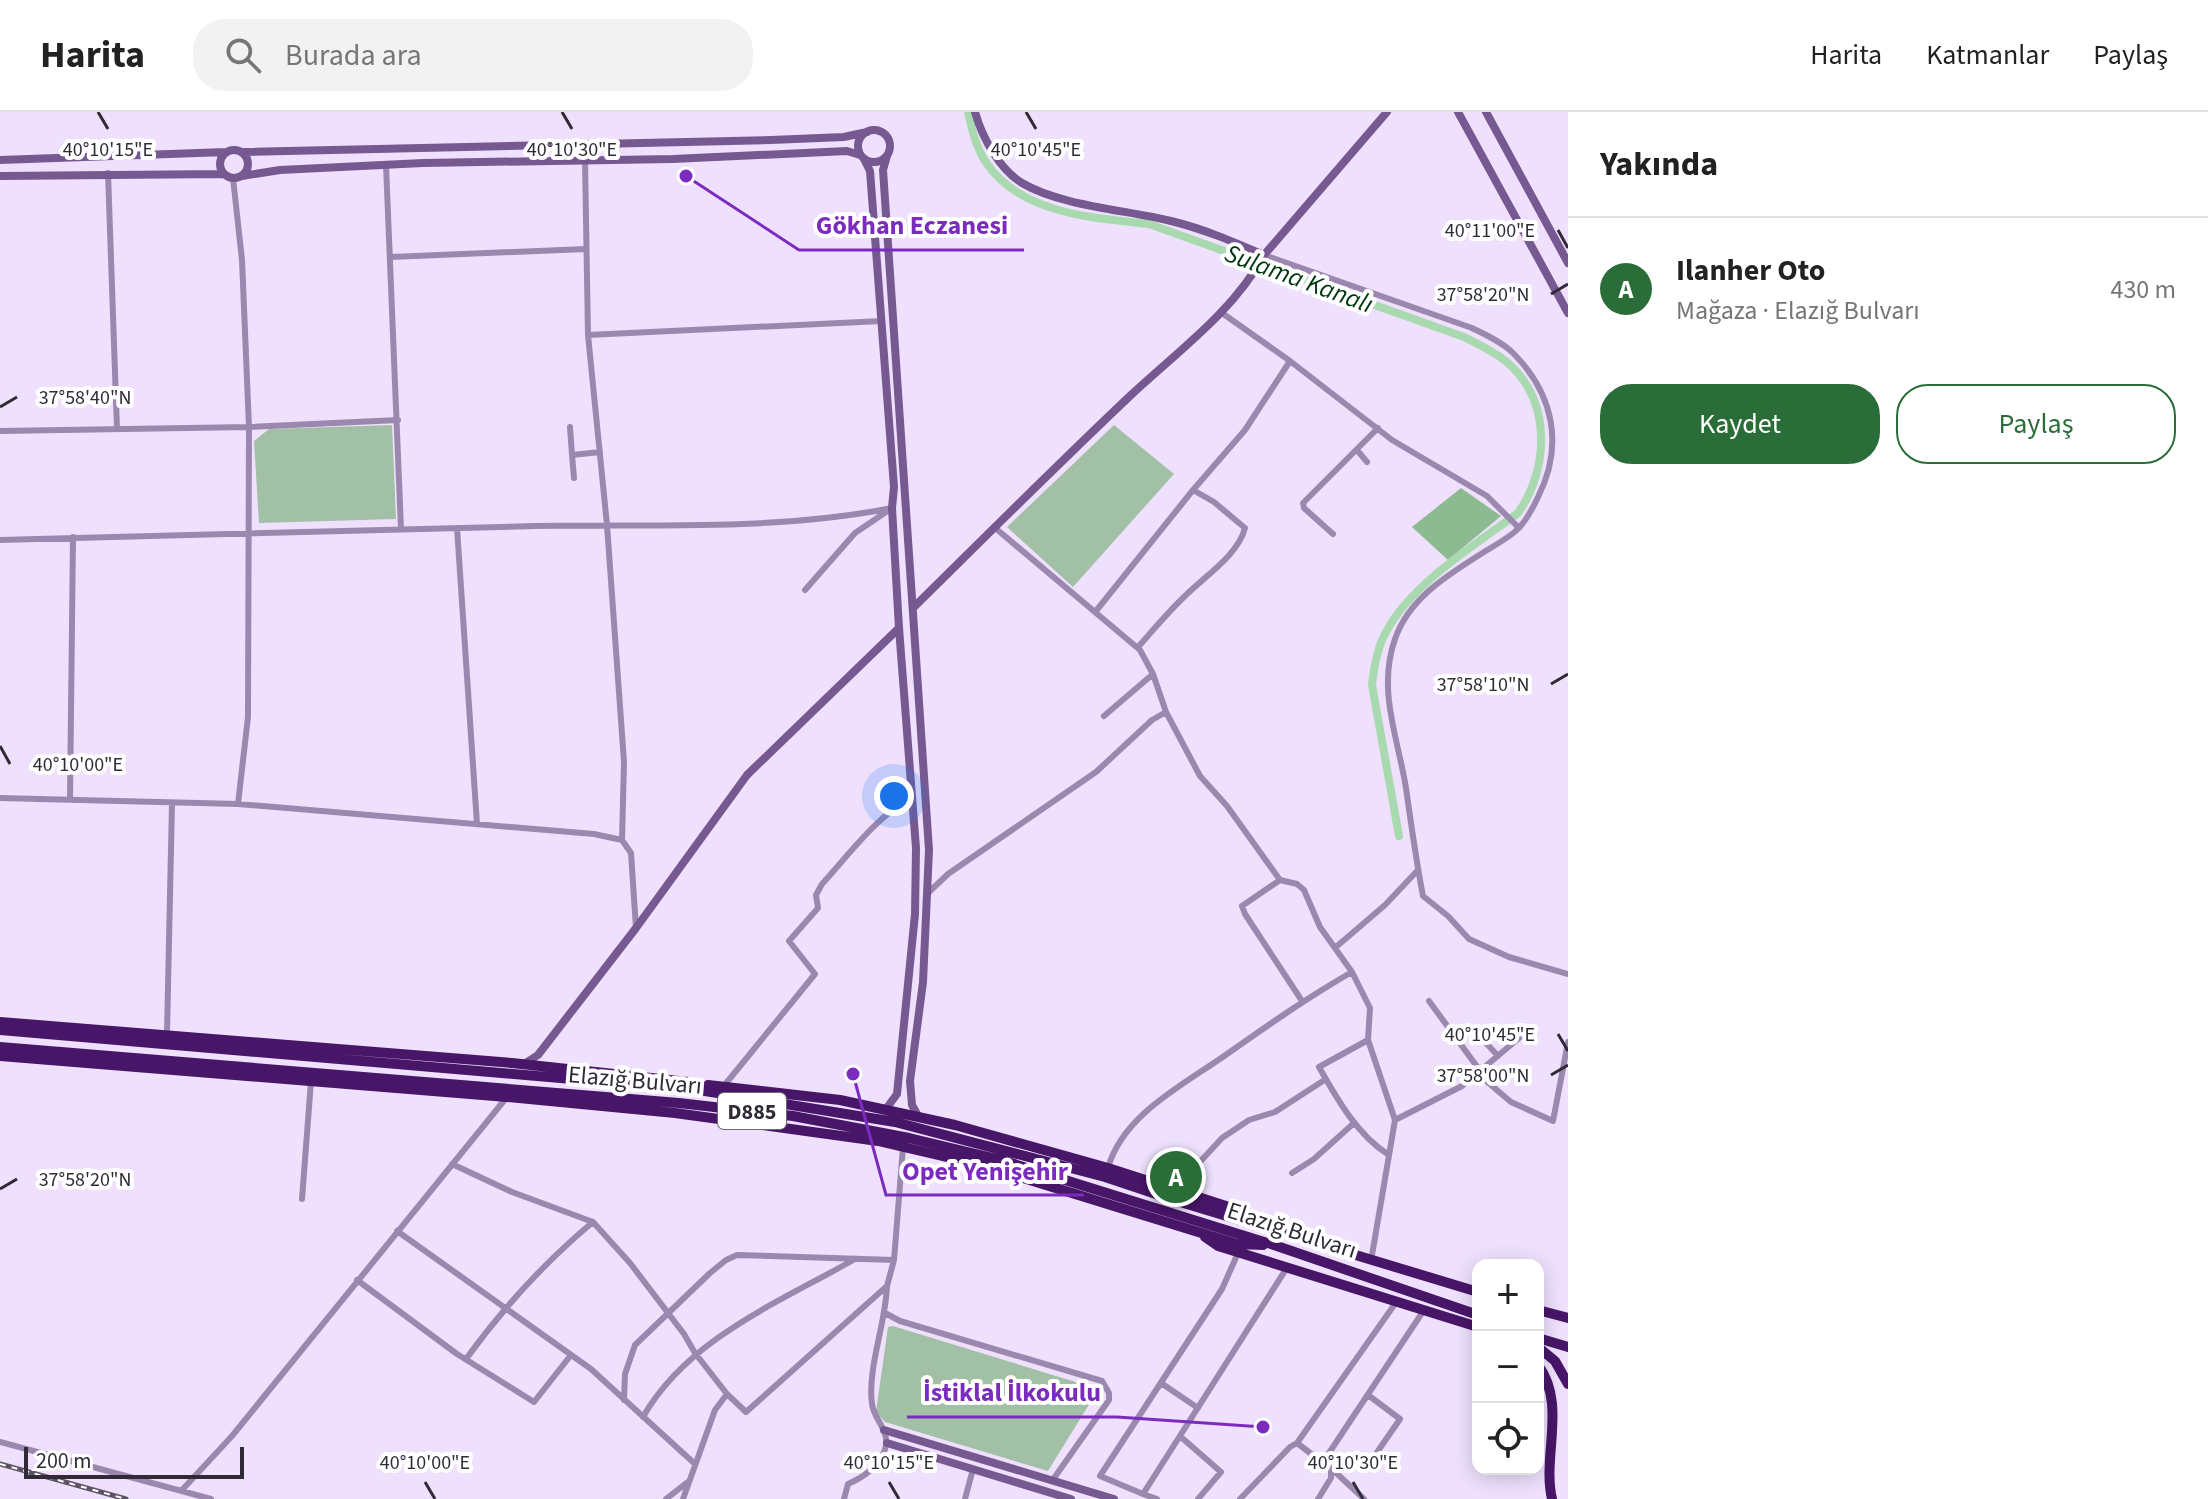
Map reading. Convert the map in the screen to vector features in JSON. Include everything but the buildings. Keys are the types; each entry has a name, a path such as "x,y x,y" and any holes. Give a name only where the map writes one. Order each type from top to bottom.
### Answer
{"highway":[{"path":"0,1022 524,1064 840,1100 918,1116 1108,1168 1226,1206 1273,1230"},
{"name":"Elazığ Bulvarı","path":"0,1030 517,1072 728,1094 920,1128 1105,1177 1472,1290"},
{"name":"Elazığ Bulvarı","path":"0,1047 679,1103 793,1116 909,1138 1001,1160 1274,1245 1472,1313"},
{"path":"0,1056 507,1097 704,1117 903,1147 981,1165 1237,1244 1274,1245"},
{"path":"1197,1231 1218,1246 1472,1325"},
{"path":"1544,1312 1568,1318"},
{"path":"1544,1340 1568,1347"},
{"path":"1544,1352 1555,1361 1568,1384"},
{"path":"1544,1374 1550,1384 1552,1401 1552,1499"}],"main road":[{"path":"975,112 988,144 1010,173 1021,182 1044,193 1184,224 1263,257"},
{"path":"913,608 1132,393 1222,313 1255,273 1263,257 1387,112"},
{"path":"1458,112 1568,313"},
{"path":"1486,112 1568,263"},
{"path":"0,160 226,152 235,149 243,152 771,140 844,137 878,131 886,136 890,146 883,170 929,850 923,982 910,1081 912,1105 918,1116"},
{"path":"867,132 858,145 870,171 894,487 892,508 899,628 916,848 915,914 897,1094 886,1109"},
{"path":"0,176 108,173 233,176 280,170 386,165 673,159 847,151 874,163 887,156"},
{"path":"226,152 220,165 233,176"},
{"path":"233,176 249,164 243,152"},
{"path":"524,1064 538,1055 636,928 747,775 899,628"},
{"path":"538,1055 543,1066"},
{"path":"884,1430 1114,1499"},
{"path":"887,1443 1071,1499"}],"street":[{"path":"585,160 588,335 607,525 624,762 622,840 631,853 636,928"},
{"path":"386,165 401,529"},
{"path":"108,173 117,429"},
{"path":"233,176 242,260 249,427 248,717 238,804"},
{"path":"391,257 586,249"},
{"path":"1263,257 1463,324 1515,355 1543,399 1553,431 1554,448 1543,488 1532,509 1517,526 1420,598 1400,625 1389,661 1388,700 1406,786 1423,896 1448,916 1469,939 1509,957 1568,974"},
{"path":"1222,313 1378,428 1487,496 1517,526"},
{"path":"588,335 882,321"},
{"path":"1096,611 1245,430 1290,361"},
{"path":"0,431 249,427 398,420"},
{"path":"570,427 574,478"},
{"path":"1333,534 1304,508 1303,503 1378,428"},
{"path":"1357,450 1367,462"},
{"path":"572,455 600,452"},
{"path":"1138,647 1186,594 1227,556 1244,533 1245,528 1214,502 1193,490"},
{"path":"0,540 248,531 724,525 856,515 892,508"},
{"path":"805,590 855,533 892,508"},
{"path":"994,527 1138,647 1153,674 1166,712 1200,776 1227,806 1280,880 1297,884 1304,890 1320,927 1352,972 1370,1008 1368,1040 1395,1120 1371,1261"},
{"path":"457,528 477,824"},
{"path":"70,799 73,537"},
{"path":"1104,716 1153,674"},
{"path":"929,892 948,874 1096,772 1152,720 1166,712"},
{"path":"0,798 238,804 594,834 622,840"},
{"path":"723,1087 815,974 789,941 818,908 816,895 822,884 883,818 906,801 912,801"},
{"path":"167,1033 172,803"},
{"path":"1336,947 1385,905 1418,870"},
{"path":"1280,880 1242,906 1302,1001"},
{"path":"1108,1168 1123,1137 1162,1099 1302,1001 1352,972"},
{"path":"1429,1001 1480,1073 1511,1102 1553,1121 1568,1042"},
{"path":"1395,1120 1462,1086 1531,1028"},
{"path":"1476,1032 1498,1056"},
{"path":"1368,1040 1319,1067 1354,1123 1376,1147 1389,1155"},
{"path":"1182,1191 1198,1164 1222,1138 1249,1120 1275,1112 1326,1079"},
{"path":"302,1199 311,1081"},
{"path":"182,1490 232,1436 507,1097"},
{"path":"1292,1173 1314,1159 1354,1123"},
{"path":"844,1499 848,1484 872,1469 883,1455 887,1443 871,1404 887,1286 894,1260 903,1147"},
{"path":"452,1164 512,1192 593,1222 630,1263 695,1353 743,1411 750,1411 887,1286"},
{"path":"466,1359 505,1308 555,1255 593,1222"},
{"path":"397,1231 591,1369 695,1464"},
{"path":"1157,1499 1100,1476 1222,1289 1239,1252"},
{"path":"624,1400 625,1374 635,1345 710,1273 737,1255 894,1260"},
{"path":"643,1417 655,1397 695,1353 856,1258"},
{"path":"1143,1494 1288,1266"},
{"path":"357,1280 466,1359 534,1402 571,1355"},
{"path":"1240,1499 1297,1443 1397,1301"},
{"path":"1323,1462 1424,1310"},
{"path":"885,1313 900,1321 1102,1381 1109,1393 1109,1400 1052,1481"},
{"path":"1161,1383 1198,1408"},
{"path":"683,1499 715,1410 727,1394"},
{"path":"1368,1395 1400,1419 1369,1464"},
{"path":"1181,1437 1221,1472 1198,1499"},
{"path":"0,1442 211,1499"},
{"path":"1297,1443 1364,1499"},
{"path":"965,1499 973,1469"},
{"path":"1318,1499 1331,1478 1331,1469"},
{"path":"666,1499 689,1481"}],"green space":[{"path":"392,425 396,519 259,523 254,441 269,429"},
{"path":"1114,425 1174,474 1073,587 1007,527"},
{"path":"1461,488 1501,516 1448,560 1412,527"},
{"path":"888,1327 1092,1387 1093,1398 1048,1471 885,1422 876,1412"}],"waterway":[{"name":"Sulama Kanalı","path":"968,112 977,145 987,164 1019,194 1083,216 1149,224 1464,337 1503,359 1522,379 1539,416 1541,436 1536,476 1528,496 1518,513 1445,566 1411,598 1397,614 1378,651 1372,685 1399,836"}],"railway":[{"path":"0,1464 126,1499"}],"place":[{"name":"Gökhan Eczanesi","path":"686,176"},
{"name":"Opet Yenişehir","path":"853,1074"},
{"name":"Ilanher Oto","path":"1176,1177"},
{"name":"İstiklal İlkokulu","path":"1263,1427"}]}
